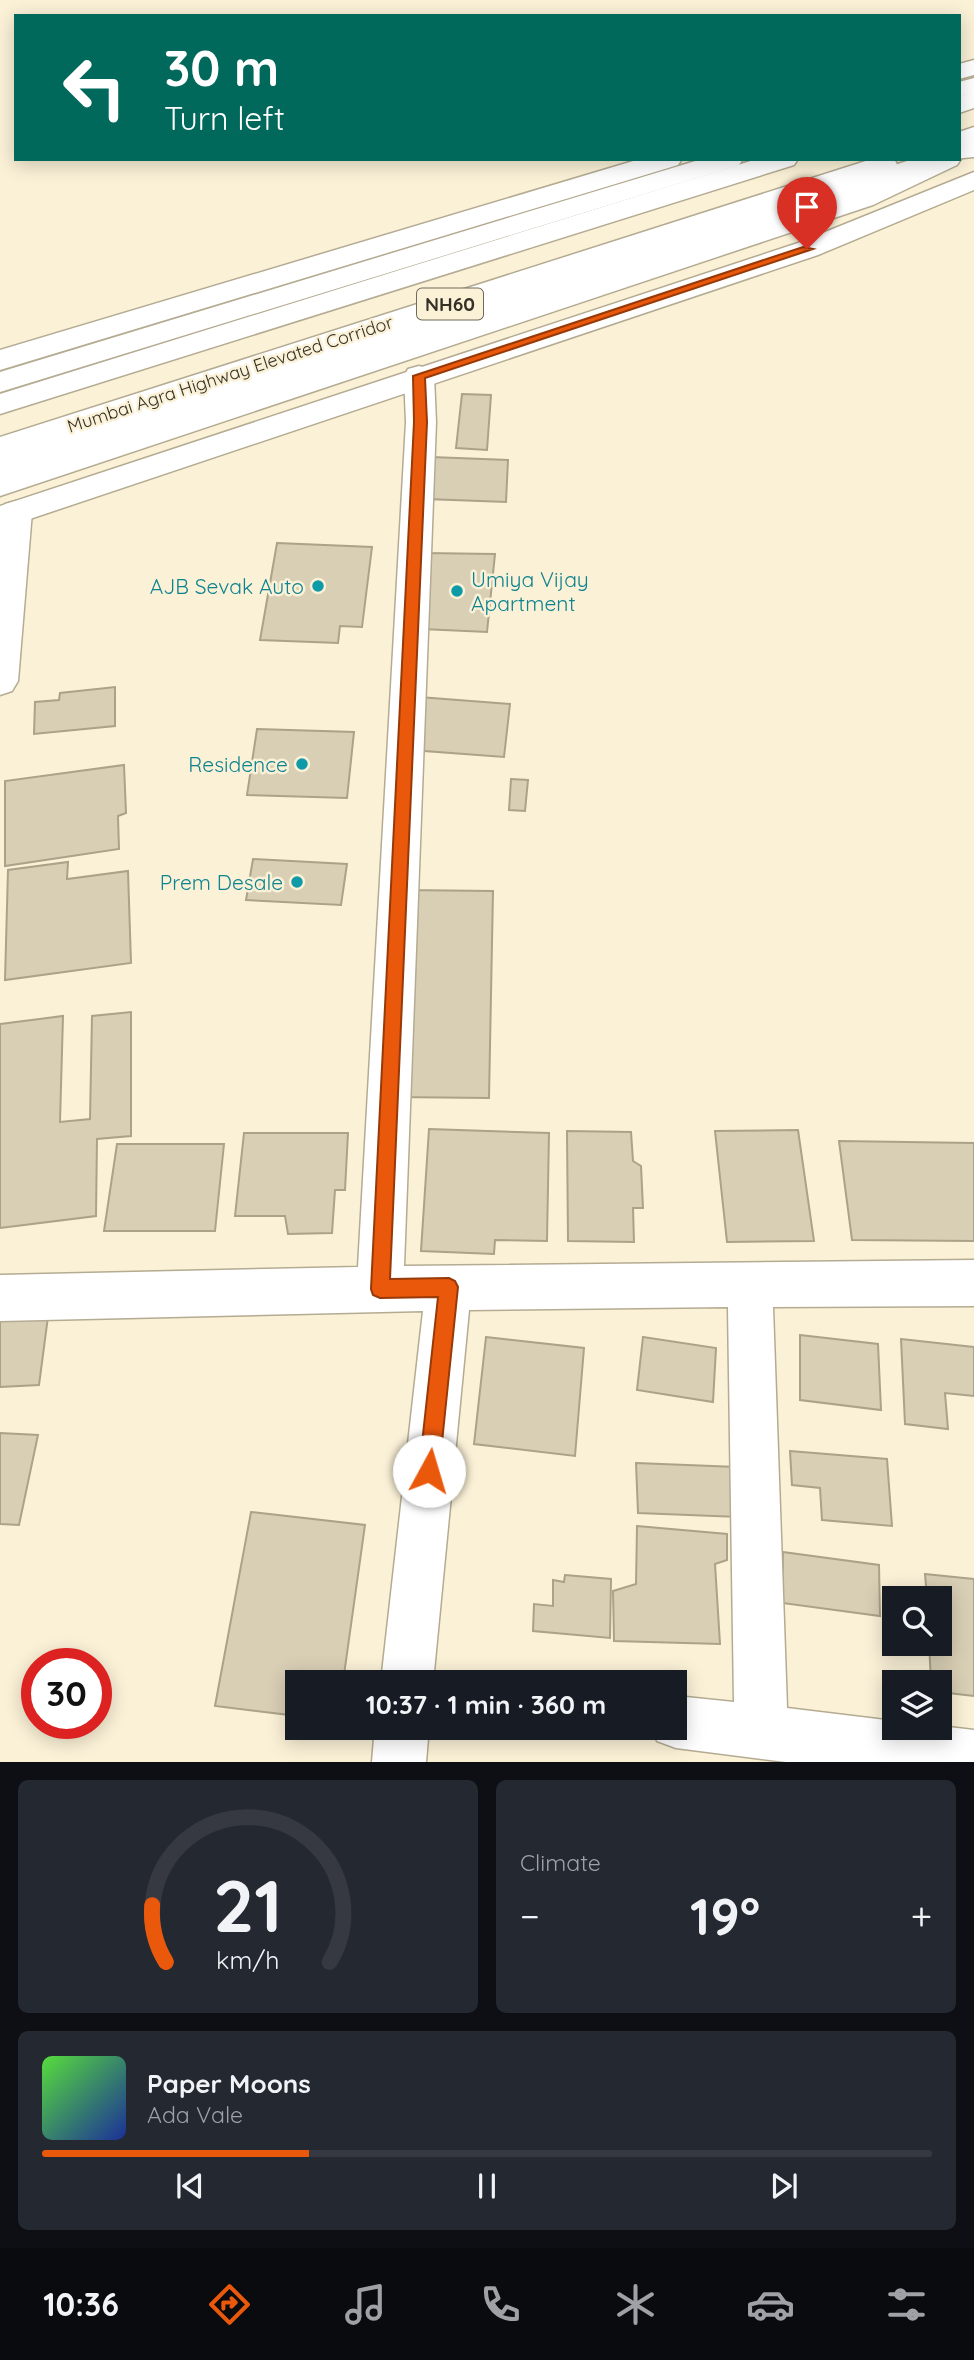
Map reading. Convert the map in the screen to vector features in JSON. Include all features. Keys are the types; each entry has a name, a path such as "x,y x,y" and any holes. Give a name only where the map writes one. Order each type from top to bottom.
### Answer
{"main road":[{"path":"0,360 662,161"},
{"path":"0,382 723,161"},
{"path":"0,404 779,161"},
{"name":"Mumbai Agra Highway Elevated Corridor","path":"0,420 811,161"},
{"name":"Mumbai Agra Highway Elevated Corridor","path":"0,448 894,161"},
{"path":"0,469 927,161"},
{"path":"5,505 864,199 938,161"},
{"path":"5,505 419,376 807,249 974,180"},
{"path":"380,1289 420,436 419,376"},
{"path":"0,681 5,505"},
{"path":"0,1298 449,1287 974,1283"},
{"path":"750,1284 761,1732"},
{"path":"408,1670 449,1287"},
{"path":"687,1723 974,1757"},
{"path":"399,1762 401,1740"}],"building":[{"path":"462,394 491,395 487,450 456,448"},
{"path":"431,457 508,460 506,502 426,499"},
{"name":"AJB Sevak Auto","path":"277,543 372,547 362,627 340,626 338,643 260,640"},
{"name":"Umiya Vijay Apartment","path":"424,553 495,554 487,632 422,629"},
{"path":"115,687 115,726 34,734 35,702 59,700 60,693"},
{"path":"419,697 510,704 504,757 411,750"},
{"name":"Residence","path":"257,729 354,732 347,798 247,795"},
{"path":"124,765 126,813 118,816 119,849 5,866 5,781"},
{"path":"511,779 528,780 525,811 509,810"},
{"name":"Prem Desale","path":"253,859 347,864 341,905 246,900"},
{"path":"68,862 67,879 128,871 131,963 5,980 8,870"},
{"path":"404,890 493,891 489,1098 393,1097"},
{"path":"131,1012 131,1136 97,1139 96,1216 0,1228 0,1024 63,1016 60,1122 90,1119 92,1016"},
{"path":"429,1129 549,1133 547,1241 495,1240 494,1254 421,1251"},
{"path":"798,1130 814,1241 727,1242 715,1131"},
{"path":"567,1131 631,1132 633,1161 641,1166 643,1208 633,1208 634,1242 568,1241"},
{"path":"244,1133 348,1133 345,1190 335,1190 332,1233 288,1234 285,1216 235,1216"},
{"path":"839,1141 974,1143 974,1241 852,1240"},
{"path":"117,1144 224,1144 215,1231 104,1231"},
{"path":"49,1309 39,1385 0,1387 0,1311"},
{"path":"800,1335 878,1344 881,1410 800,1400"},
{"path":"486,1337 584,1348 575,1456 474,1444"},
{"path":"643,1337 716,1348 713,1402 637,1390"},
{"path":"901,1339 974,1347 974,1396 945,1393 948,1429 905,1424"},
{"path":"0,1433 38,1435 19,1525 0,1524"},
{"path":"790,1451 887,1459 892,1526 822,1520 820,1488 792,1485"},
{"path":"636,1463 737,1467 739,1517 638,1513"},
{"path":"251,1512 365,1525 345,1670 285,1670 285,1714 215,1706"},
{"path":"637,1526 727,1534 727,1560 715,1564 720,1644 614,1641 613,1591 636,1584"},
{"path":"783,1552 879,1565 880,1616 782,1603"},
{"path":"925,1574 974,1579 974,1696 952,1693 952,1670 930,1670 930,1656 952,1656 952,1586 926,1586"},
{"path":"565,1575 611,1579 610,1638 533,1631 534,1604 553,1606 553,1580 564,1582"}],"place":[{"name":"AJB Sevak Auto","path":"318,586"},
{"name":"Umiya Vijay Apartment","path":"457,591"},
{"name":"Residence","path":"302,764"},
{"name":"Prem Desale","path":"297,882"}],"route":[{"path":"429,1471 449,1287 380,1289 421,422 419,376 807,249"}]}
